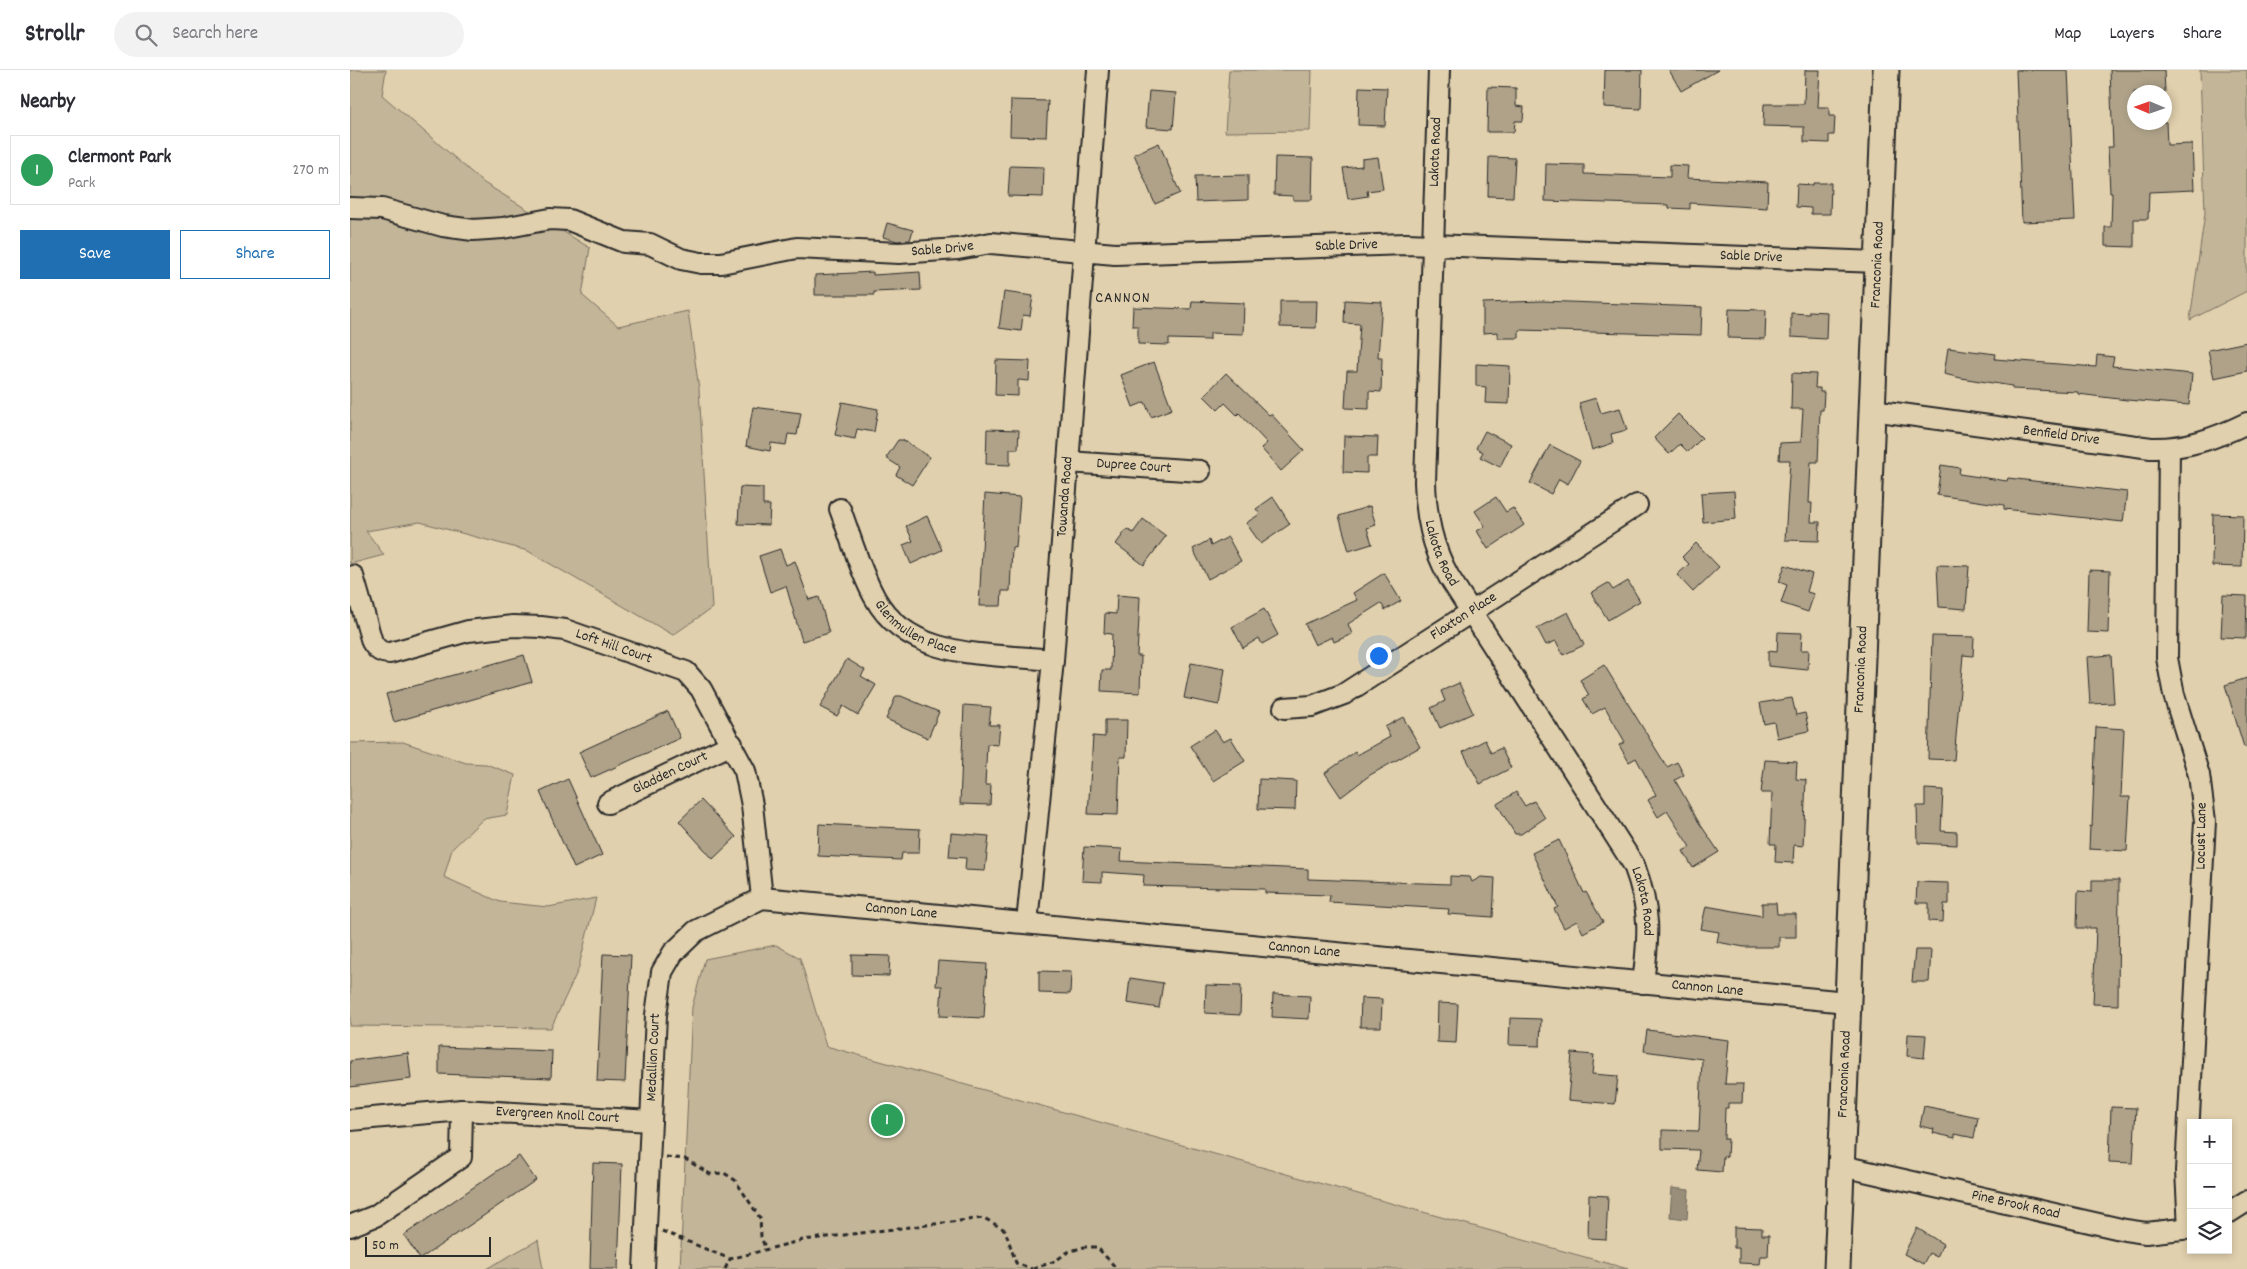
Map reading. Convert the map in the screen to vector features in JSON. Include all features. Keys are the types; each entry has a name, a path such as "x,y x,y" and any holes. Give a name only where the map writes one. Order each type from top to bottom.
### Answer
{"main road":[{"name":"Franconia Road","path":"1837,1269 1886,70"}],"street":[{"name":"Towanda Road","path":"1027,923 1053,660 1098,70"},
{"name":"Lakota Road","path":"1439,70 1426,509 1428,526 1438,559 1634,865 1643,890 1648,920 1643,983"},
{"name":"Sable Drive","path":"350,208 382,209 443,226 473,230 503,228 550,219 569,220 624,242 650,244 681,259 701,263 721,263 797,248 816,247 856,252 899,253 958,249 991,243 1115,254 1337,245 1433,245 1878,262"},
{"name":"Benfield Drive","path":"1872,410 2140,447 2169,448 2201,442 2247,423"},
{"name":"Locust Lane","path":"2169,448 2167,658 2174,695 2199,775 2205,821 2186,1172 2189,1209"},
{"name":"Dupree Court","path":"1068,462 1200,471"},
{"name":"Flaxton Place","path":"1284,708 1312,706 1344,694 1637,504"},
{"name":"Glenmullen Place","path":"840,510 874,596 888,616 903,630 926,643 950,650 1053,660"},
{"name":"Loft Hill Court","path":"353,576 372,642 383,653 390,653 475,630 513,626 565,630 686,672 701,689 745,771 762,898"},
{"name":"Gladden Court","path":"608,803 732,744"},
{"name":"Cannon Lane","path":"762,898 1847,1002"},
{"name":"Medallion Court","path":"644,1269 658,993 662,972 684,941 696,931 762,898"},
{"name":"Evergreen Knoll Court","path":"350,1120 462,1110 651,1121"},
{"path":"350,1226 376,1216 461,1157 462,1110"},
{"name":"Pine Brook Road","path":"1842,1166 2125,1230 2146,1233 2187,1229"},
{"path":"2232,1210 2247,1201"}],"path":[{"path":"651,1156 685,1159 710,1174 724,1173 735,1180 760,1218 761,1237 766,1250"},
{"path":"646,1225 730,1259 803,1240 984,1218 1005,1230 1016,1263 1015,1269"},
{"path":"1016,1263 1032,1269 1055,1261 1068,1252 1084,1247 1097,1247 1117,1269"},
{"path":"725,1269 730,1259"}],"shaded area":[{"path":"350,70 386,70 382,95 484,183 590,248 582,295 618,326 688,311 699,389 712,608 673,635 528,551 420,522 366,531 384,555 350,564"},
{"path":"1229,70 1312,70 1310,131 1225,132"},
{"path":"2200,70 2247,70 2247,291 2190,320 2205,213"},
{"path":"403,742 466,763 486,764 515,775 507,815 483,819 452,849 444,877 500,902 548,907 596,898 578,970 551,1028 350,1026 350,743"},
{"path":"776,945 800,958 826,1046 1628,1269 680,1269 692,1007 705,959"},
{"path":"1672,1188 1689,1190 1687,1219 1670,1217"},
{"path":"538,1240 543,1269 486,1269"}],"building":[{"path":"1605,70 1642,70 1641,109 1604,107"},
{"path":"1669,70 1718,70 1681,91"},
{"path":"1805,70 1820,70 1818,107 1829,107 1829,116 1835,116 1834,135 1829,135 1829,143 1804,142 1804,127 1763,126 1764,104 1804,104"},
{"path":"2016,70 2068,70 2075,220 2022,222"},
{"path":"2110,70 2164,70 2165,85 2127,85 2127,130 2166,130 2167,145 2192,144 2194,190 2149,192 2148,219 2134,219 2134,247 2105,246 2105,227 2111,227 2112,193 2110,193 2108,147 2113,147"},
{"path":"1359,87 1387,88 1385,126 1358,125"},
{"path":"1488,87 1516,88 1516,106 1524,107 1523,121 1515,121 1514,132 1487,132"},
{"path":"1149,91 1176,93 1173,129 1146,127"},
{"path":"1011,100 1048,101 1046,137 1010,136"},
{"path":"1159,143 1180,193 1155,204 1134,154"},
{"path":"1275,157 1313,158 1312,200 1293,200 1293,196 1274,195"},
{"path":"1378,157 1383,189 1367,191 1368,196 1348,199 1343,168 1362,166 1362,159"},
{"path":"1489,157 1515,158 1513,197 1488,196"},
{"path":"1546,164 1584,165 1584,174 1670,177 1670,165 1688,166 1687,178 1768,182 1767,208 1690,203 1690,209 1669,208 1669,205 1545,201"},
{"path":"1010,166 1044,167 1043,197 1008,196"},
{"path":"1248,175 1248,200 1196,202 1195,176"},
{"path":"1813,183 1831,183 1830,214 1811,214 1811,208 1796,207 1797,184 1813,185"},
{"path":"887,223 913,230 910,240 897,241 883,237"},
{"path":"873,272 873,275 920,272 921,290 874,292 874,295 815,295 815,275"},
{"path":"1004,292 1033,296 1030,316 1023,315 1021,331 999,328"},
{"path":"1345,300 1382,302 1378,357 1382,357 1381,392 1369,391 1369,409 1345,408 1347,371 1357,371 1360,324 1344,323"},
{"path":"1192,301 1244,303 1243,334 1210,333 1210,340 1169,339 1169,345 1138,344 1138,326 1132,326 1133,307 1191,309"},
{"path":"1280,301 1317,301 1316,328 1280,327"},
{"path":"1542,301 1702,307 1701,335 1519,330 1519,338 1498,338 1498,332 1483,333 1483,303"},
{"path":"1729,309 1766,310 1765,339 1728,338"},
{"path":"1809,311 1827,312 1826,339 1791,337 1791,313 1809,314"},
{"path":"2247,342 2247,371 2214,378 2208,350"},
{"path":"1948,348 1996,354 1995,359 2096,367 2097,355 2114,357 2112,366 2192,374 2189,405 2127,400 2078,394 2078,392 2012,389 2012,386 1944,374"},
{"path":"996,360 1030,361 1029,381 1018,380 1018,396 995,395"},
{"path":"1154,362 1172,409 1151,417 1145,402 1133,407 1121,375"},
{"path":"1476,364 1510,366 1509,404 1485,403 1486,387 1476,386"},
{"path":"1226,373 1269,415 1271,414 1304,450 1281,471 1261,448 1267,443 1239,413 1237,415 1225,403 1218,410 1204,396"},
{"path":"1792,373 1816,374 1815,388 1820,388 1820,392 1824,392 1823,410 1820,410 1818,462 1811,462 1809,503 1812,503 1811,522 1820,522 1819,541 1785,540 1790,460 1779,460 1780,443 1801,442 1803,409 1791,409"},
{"path":"1596,398 1601,413 1620,408 1627,430 1611,434 1613,443 1592,450 1579,403"},
{"path":"842,402 878,409 874,432 857,429 855,439 835,435"},
{"path":"753,407 801,413 797,435 788,434 786,445 771,443 770,451 746,446"},
{"path":"1678,414 1702,438 1688,452 1680,444 1669,454 1654,438"},
{"path":"987,429 1019,430 1018,449 1010,449 1010,465 986,464"},
{"path":"1485,431 1511,444 1500,467 1480,457 1483,452 1476,448"},
{"path":"1344,436 1378,437 1377,457 1367,457 1367,473 1343,472"},
{"path":"898,440 903,440 930,457 912,485 896,475 900,467 886,458"},
{"path":"1550,445 1580,461 1568,484 1559,479 1551,494 1530,483"},
{"path":"1941,465 1960,468 1959,474 2007,481 2008,478 2127,492 2123,522 2004,509 2004,505 1937,495"},
{"path":"740,487 763,488 763,505 770,505 769,525 738,524"},
{"path":"1734,491 1736,519 1703,522 1701,493"},
{"path":"985,494 1020,497 1016,548 1012,547 1010,591 1002,591 1001,606 979,606"},
{"path":"1273,497 1290,524 1261,544 1246,523 1260,514 1256,509"},
{"path":"1496,497 1506,512 1513,508 1524,525 1488,549 1477,531 1485,526 1475,511"},
{"path":"1370,506 1376,525 1367,528 1372,544 1349,551 1339,516"},
{"path":"2213,514 2243,515 2242,567 2212,566"},
{"path":"927,516 942,550 911,564 903,545 913,541 906,526"},
{"path":"1143,519 1166,536 1144,565 1116,544 1127,529 1133,533"},
{"path":"1228,537 1241,561 1208,579 1193,549 1209,540 1211,546"},
{"path":"1696,543 1719,567 1693,592 1677,575 1689,564 1682,557"},
{"path":"780,549 786,565 795,561 809,600 819,597 829,633 802,641 786,586 770,592 759,556"},
{"path":"1785,565 1812,574 1807,592 1814,594 1808,612 1781,603 1787,585 1779,582"},
{"path":"1937,565 1969,566 1966,609 1939,607"},
{"path":"2089,570 2110,571 2108,633 2087,632"},
{"path":"1384,573 1401,601 1385,610 1381,603 1348,624 1352,634 1334,642 1332,637 1315,645 1305,624 1357,600 1353,593"},
{"path":"1628,581 1640,601 1608,620 1591,593 1608,583 1613,590"},
{"path":"1117,595 1140,597 1137,656 1141,656 1140,693 1101,691 1102,670 1111,670 1112,634 1104,633 1105,613 1116,614"},
{"path":"2223,595 2247,596 2246,638 2221,637"},
{"path":"1264,609 1278,635 1262,644 1259,638 1243,648 1232,627"},
{"path":"1568,612 1584,645 1563,655 1556,641 1546,645 1537,628"},
{"path":"1778,632 1802,633 1801,650 1809,650 1808,670 1768,666 1768,651 1777,652"},
{"path":"1932,636 1974,637 1973,656 1963,655 1954,760 1928,759"},
{"path":"524,655 532,682 394,722 386,694"},
{"path":"2111,655 2114,703 2090,704 2087,657"},
{"path":"847,659 865,670 861,676 876,685 858,715 843,706 837,716 820,707"},
{"path":"1191,663 1225,669 1219,705 1184,698"},
{"path":"1604,665 1667,767 1677,762 1684,775 1675,780 1698,821 1719,852 1693,868 1683,851 1690,847 1667,811 1658,817 1648,800 1656,795 1636,758 1629,762 1619,745 1625,742 1605,707 1592,714 1583,699 1589,695 1580,680"},
{"path":"2247,678 2247,747 2244,747 2225,685"},
{"path":"1459,683 1473,713 1440,728 1431,708 1445,701 1441,691"},
{"path":"896,696 901,696 939,712 928,738 886,719"},
{"path":"1792,698 1796,715 1805,713 1809,731 1777,738 1774,722 1764,724 1760,703"},
{"path":"964,705 991,707 989,725 1000,725 998,745 987,744 985,785 991,785 990,805 960,804"},
{"path":"668,711 680,738 591,778 579,752"},
{"path":"1403,717 1420,747 1370,775 1341,797 1325,773 1355,752 1357,755 1390,737 1385,727"},
{"path":"1105,720 1127,720 1126,757 1120,757 1118,815 1088,814 1093,736 1105,737"},
{"path":"2096,727 2124,729 2121,797 2130,797 2127,851 2089,849 2090,826 2092,827"},
{"path":"1215,730 1223,742 1231,738 1245,761 1213,781 1190,746"},
{"path":"1485,740 1491,753 1501,748 1511,768 1480,784 1463,752"},
{"path":"1765,760 1797,762 1796,779 1806,780 1803,846 1794,845 1793,863 1775,862 1776,844 1770,844 1772,793 1761,793"},
{"path":"568,779 602,855 574,868 540,792"},
{"path":"1259,779 1296,781 1295,810 1258,809"},
{"path":"1925,789 1943,790 1941,831 1957,832 1957,845 1918,843 1917,806 1925,806"},
{"path":"1516,792 1525,806 1534,801 1545,818 1521,834 1515,834 1497,804"},
{"path":"701,800 736,837 713,859 679,821"},
{"path":"819,824 920,829 919,853 902,853 901,860 818,856"},
{"path":"951,833 989,836 985,871 965,870 966,858 949,857"},
{"path":"1559,840 1584,893 1586,892 1603,922 1583,933 1577,921 1564,928 1554,909 1558,907 1532,853"},
{"path":"1084,847 1122,849 1121,861 1308,869 1308,879 1450,884 1450,876 1470,877 1472,882 1481,877 1495,878 1493,917 1448,914 1449,909 1329,902 1330,895 1265,893 1265,889 1143,886 1144,875 1102,872 1102,882 1082,881"},
{"path":"2092,880 2119,880 2118,1005 2093,1004 2096,928 2077,928 2078,891 2092,892"},
{"path":"1917,882 1949,883 1949,904 1944,904 1943,922 1929,921 1929,903 1916,903"},
{"path":"1762,903 1776,903 1777,914 1796,914 1796,937 1779,937 1779,947 1744,947 1717,942 1719,932 1701,929 1706,906 1762,916"},
{"path":"1915,950 1931,950 1929,982 1912,982"},
{"path":"603,954 631,955 625,1082 597,1081"},
{"path":"852,955 890,956 889,976 852,975"},
{"path":"938,961 987,964 984,1018 940,1016 942,986 936,986"},
{"path":"1039,971 1071,972 1070,994 1039,993"},
{"path":"1130,978 1163,983 1159,1008 1127,1003"},
{"path":"1206,985 1241,986 1240,1015 1205,1013"},
{"path":"1273,994 1310,996 1309,1019 1272,1017"},
{"path":"1361,998 1382,999 1381,1027 1360,1027"},
{"path":"1438,1003 1458,1004 1456,1043 1437,1042"},
{"path":"1510,1018 1541,1019 1540,1046 1509,1045"},
{"path":"1647,1030 1729,1040 1725,1084 1743,1084 1742,1103 1728,1103 1728,1108 1725,1108 1724,1139 1728,1139 1727,1157 1723,1156 1722,1172 1697,1170 1699,1150 1662,1149 1662,1130 1699,1131 1702,1059 1644,1051"},
{"path":"1908,1034 1926,1035 1924,1058 1907,1056"},
{"path":"439,1047 552,1051 551,1078 439,1074"},
{"path":"408,1053 411,1079 350,1087 350,1061"},
{"path":"1572,1053 1594,1055 1592,1074 1618,1076 1615,1104 1568,1100"},
{"path":"1924,1106 1978,1117 1974,1138 1955,1134 1955,1138 1933,1133 1934,1129 1920,1126"},
{"path":"2111,1107 2136,1108 2133,1163 2109,1162"},
{"path":"519,1156 536,1180 420,1259 404,1235"},
{"path":"593,1163 622,1164 618,1269 590,1269"},
{"path":"1589,1195 1608,1196 1606,1239 1588,1238"},
{"path":"1734,1227 1762,1228 1762,1235 1769,1235 1768,1256 1761,1256 1760,1264 1739,1263 1739,1248 1734,1248"},
{"path":"1917,1228 1943,1244 1937,1257 1929,1253 1923,1264 1904,1254"}],"place":[{"name":"Clermont Park","path":"887,1120"}],"district":[{"name":"CANNON","path":"1123,298"}]}
